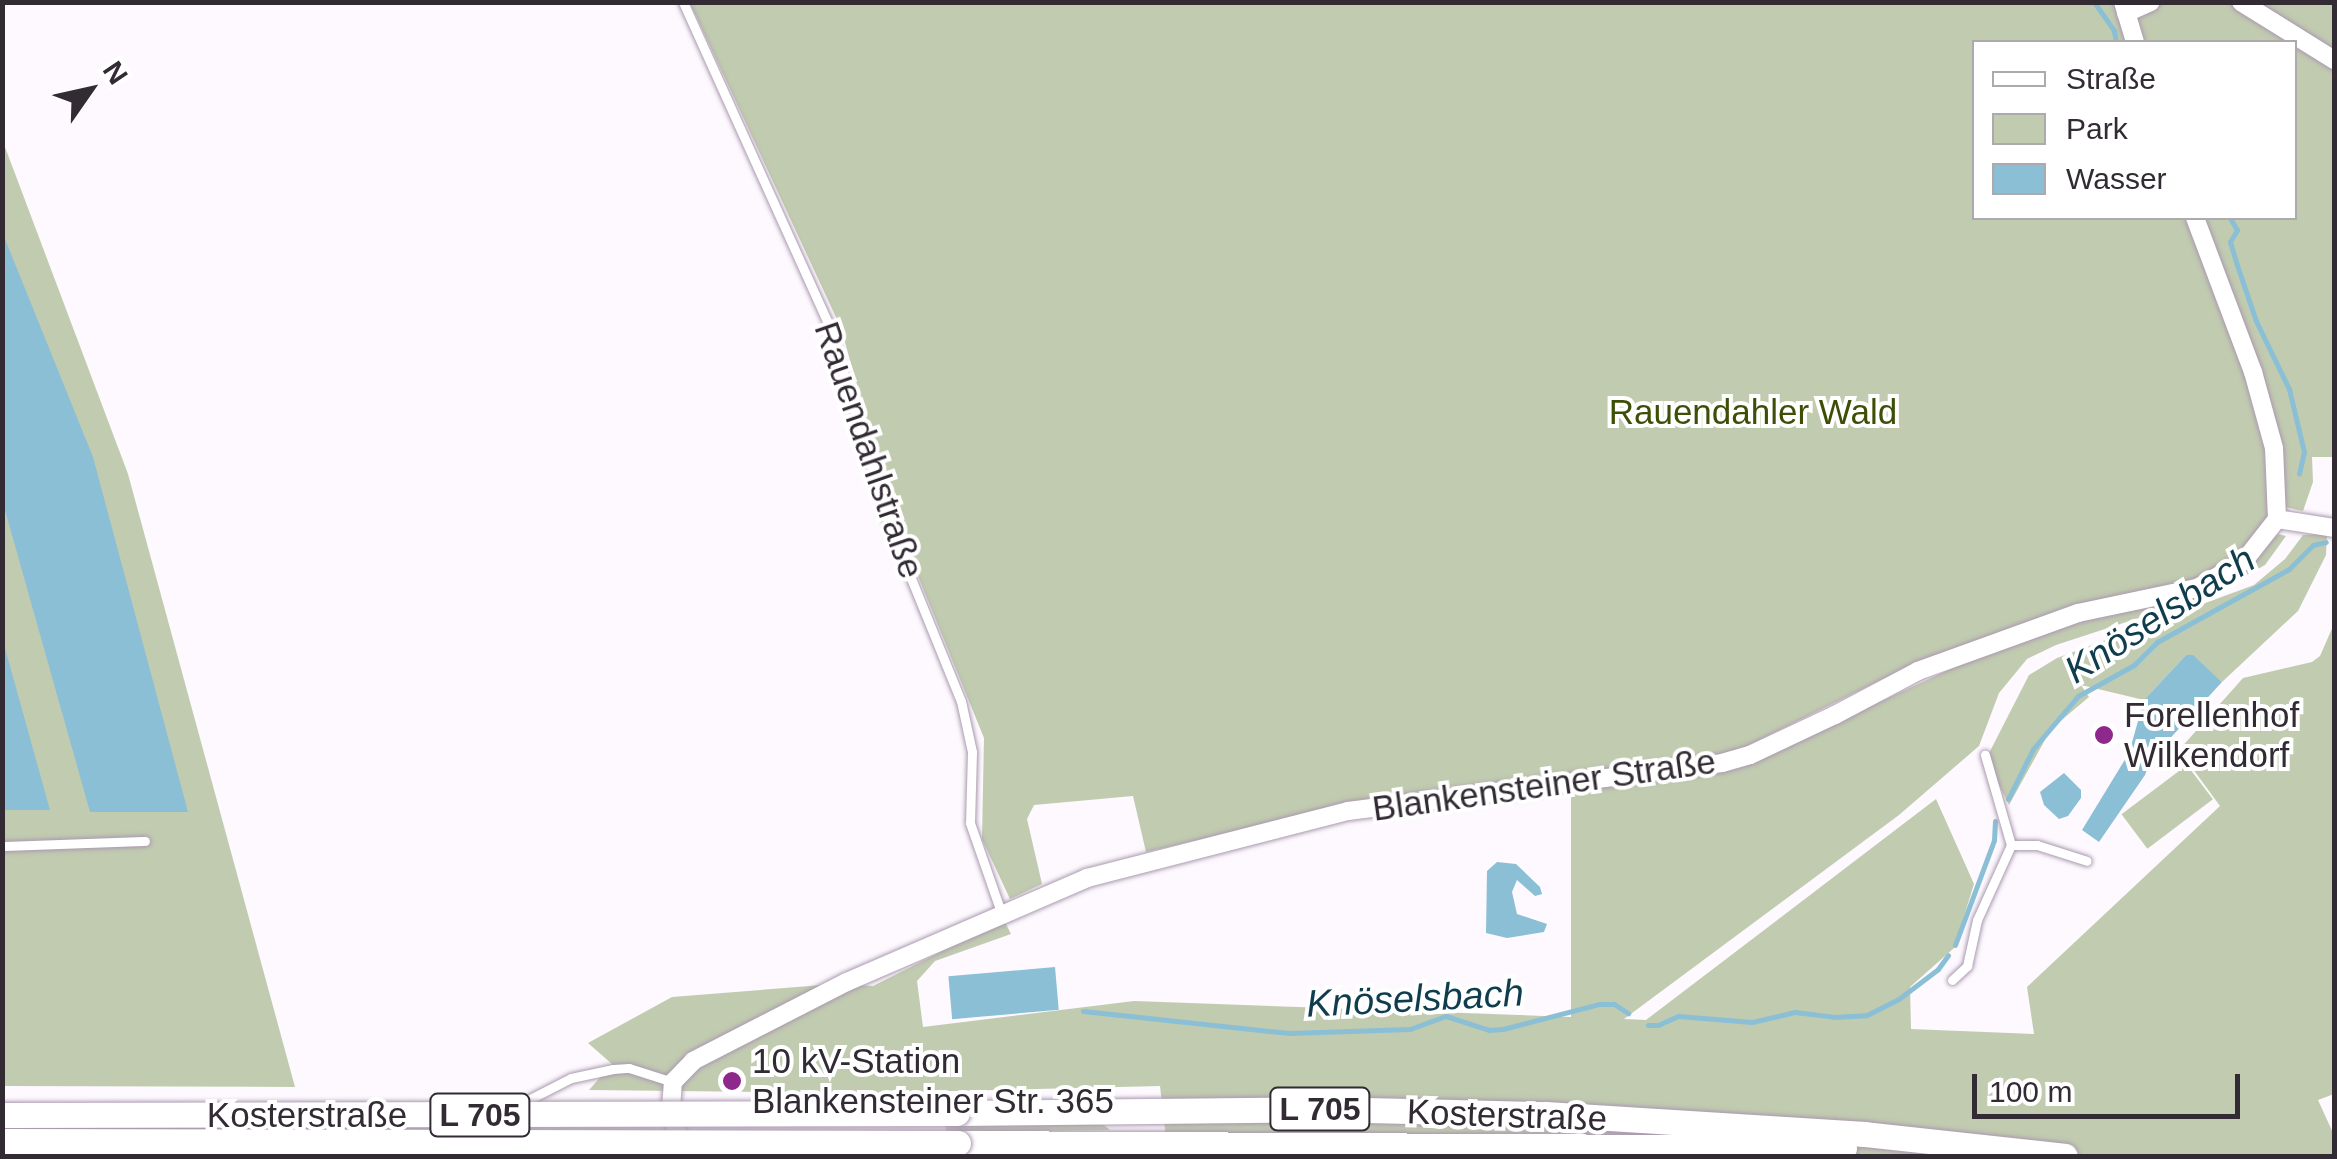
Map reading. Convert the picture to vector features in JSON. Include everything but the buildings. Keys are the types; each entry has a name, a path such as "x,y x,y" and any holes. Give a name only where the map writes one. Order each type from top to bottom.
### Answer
{"main road":[{"name":"Kosterstraße","path":"2,1116 1140,1110 1546,1114 1864,1134 2065,1156"},
{"name":"Kosterstraße","path":"2,1141 958,1143 1122,1150 1990,1150"}],"street":[{"path":"2134,40 2124,8 2151,2"},
{"path":"2241,2 2334,60"},
{"path":"2196,220 2264,410 2274,448 2276,520 2334,528"},
{"name":"Blankensteiner Straße","path":"673,1082 692,1061 730,1038 1002,912 1148,860 1348,811 1693,768 1750,755 1949,659 2078,614 2197,588 2244,561 2276,520"},
{"path":"673,1082 671,1109 678,1137 690,1156"},
{"path":"1122,1150 1140,1110"},
{"path":"1140,1110 1152,1150"}],"lane":[{"name":"Rauendahlstraße","path":"683,2 827,321 889,524 961,701 972,752 970,822 1002,912"},
{"path":"1952,980 1967,966 1977,920 2011,845 1985,755"},
{"path":"2,846 145,841"},
{"path":"2011,845 2036,845 2087,861"},
{"path":"485,1156 530,1099 571,1078 629,1068 673,1082"}],"green space":[{"name":"Rauendahler Wald","path":"690,3 2334,3 2334,457 2312,457 2313,482 2303,511 2275,505 2261,531 2238,554 2196,580 2076,607 1917,662 1745,747 1691,763 1350,805 1146,852 1133,796 1034,805 1027,819 1042,884 1010,899 982,839 984,738 894,517 841,328"},
{"path":"2,139 128,474 295,1087 3,1086"},
{"path":"2278,534 2286,536 2265,565 2215,593 2056,645 2027,659 1999,693 1979,746 1899,815 1624,1019 1646,1020 1936,799 1974,884 1954,948 1910,987 1911,1029 2034,1034 2027,987 2220,806 2179,750 2243,678 2312,662 2320,656 2334,624 2334,1094 2318,1100 2334,1135 2334,1156 1168,1156 1160,1086 867,1093 589,1090 612,1064 588,1043 672,997 835,984 873,986 1004,920 1011,934 935,961 917,981 923,1027 1134,1001 1571,1017 1571,790 1697,775 1754,760 2009,642 2246,566"},
{"path":"2327,534 2326,555 2298,611 2222,682 2193,656 2186,655 2144,700 2081,685 2089,697 2051,729 2009,805 1986,759 2029,675 2057,658 2254,585 2285,559 2303,535"},
{"path":"2187,765 2213,799 2147,849 2122,814"},
{"path":"1100,1122 1110,1130 946,1132 945,1123"}],"water":[{"path":"3,234 93,457 188,812 90,812 3,503"},
{"path":"3,641 50,810 3,810"},
{"path":"2186,655 2193,655 2222,682 2151,759 2145,775 2099,842 2082,830 2129,753 2144,700"},
{"path":"2064,773 2081,790 2081,798 2068,816 2059,819 2044,805 2040,792"},
{"path":"1497,862 1516,864 1540,887 1542,894 1535,896 1517,880 1512,892 1517,914 1547,924 1544,932 1507,938 1486,933 1487,871"},
{"path":"1055,967 1059,1010 952,1019 948,976"}],"waterway":[{"path":"2094,2 2114,31 2116,40"},
{"path":"2231,220 2237,230 2230,242 2256,321 2289,389 2304,452 2299,473"},
{"name":"Knöselsbach","path":"2008,799 2033,749 2078,696 2134,665 2157,642 2289,569 2313,545 2326,542"},
{"name":"Knöselsbach","path":"1955,945 1994,840 1995,821"},
{"name":"Knöselsbach","path":"1648,1025 1678,1016 1752,1022 1795,1012 1833,1017 1867,1015 1900,998 1938,969 1948,955"},
{"name":"Knöselsbach","path":"1083,1011 1290,1033 1410,1029 1446,1016 1489,1030 1503,1029 1599,1004 1614,1004 1628,1013"}],"place":[{"name":"Forellenhof Wilkendorf","path":"2104,735"},
{"name":"10 kV-Station Blankensteiner Str. 365","path":"732,1081"}]}
